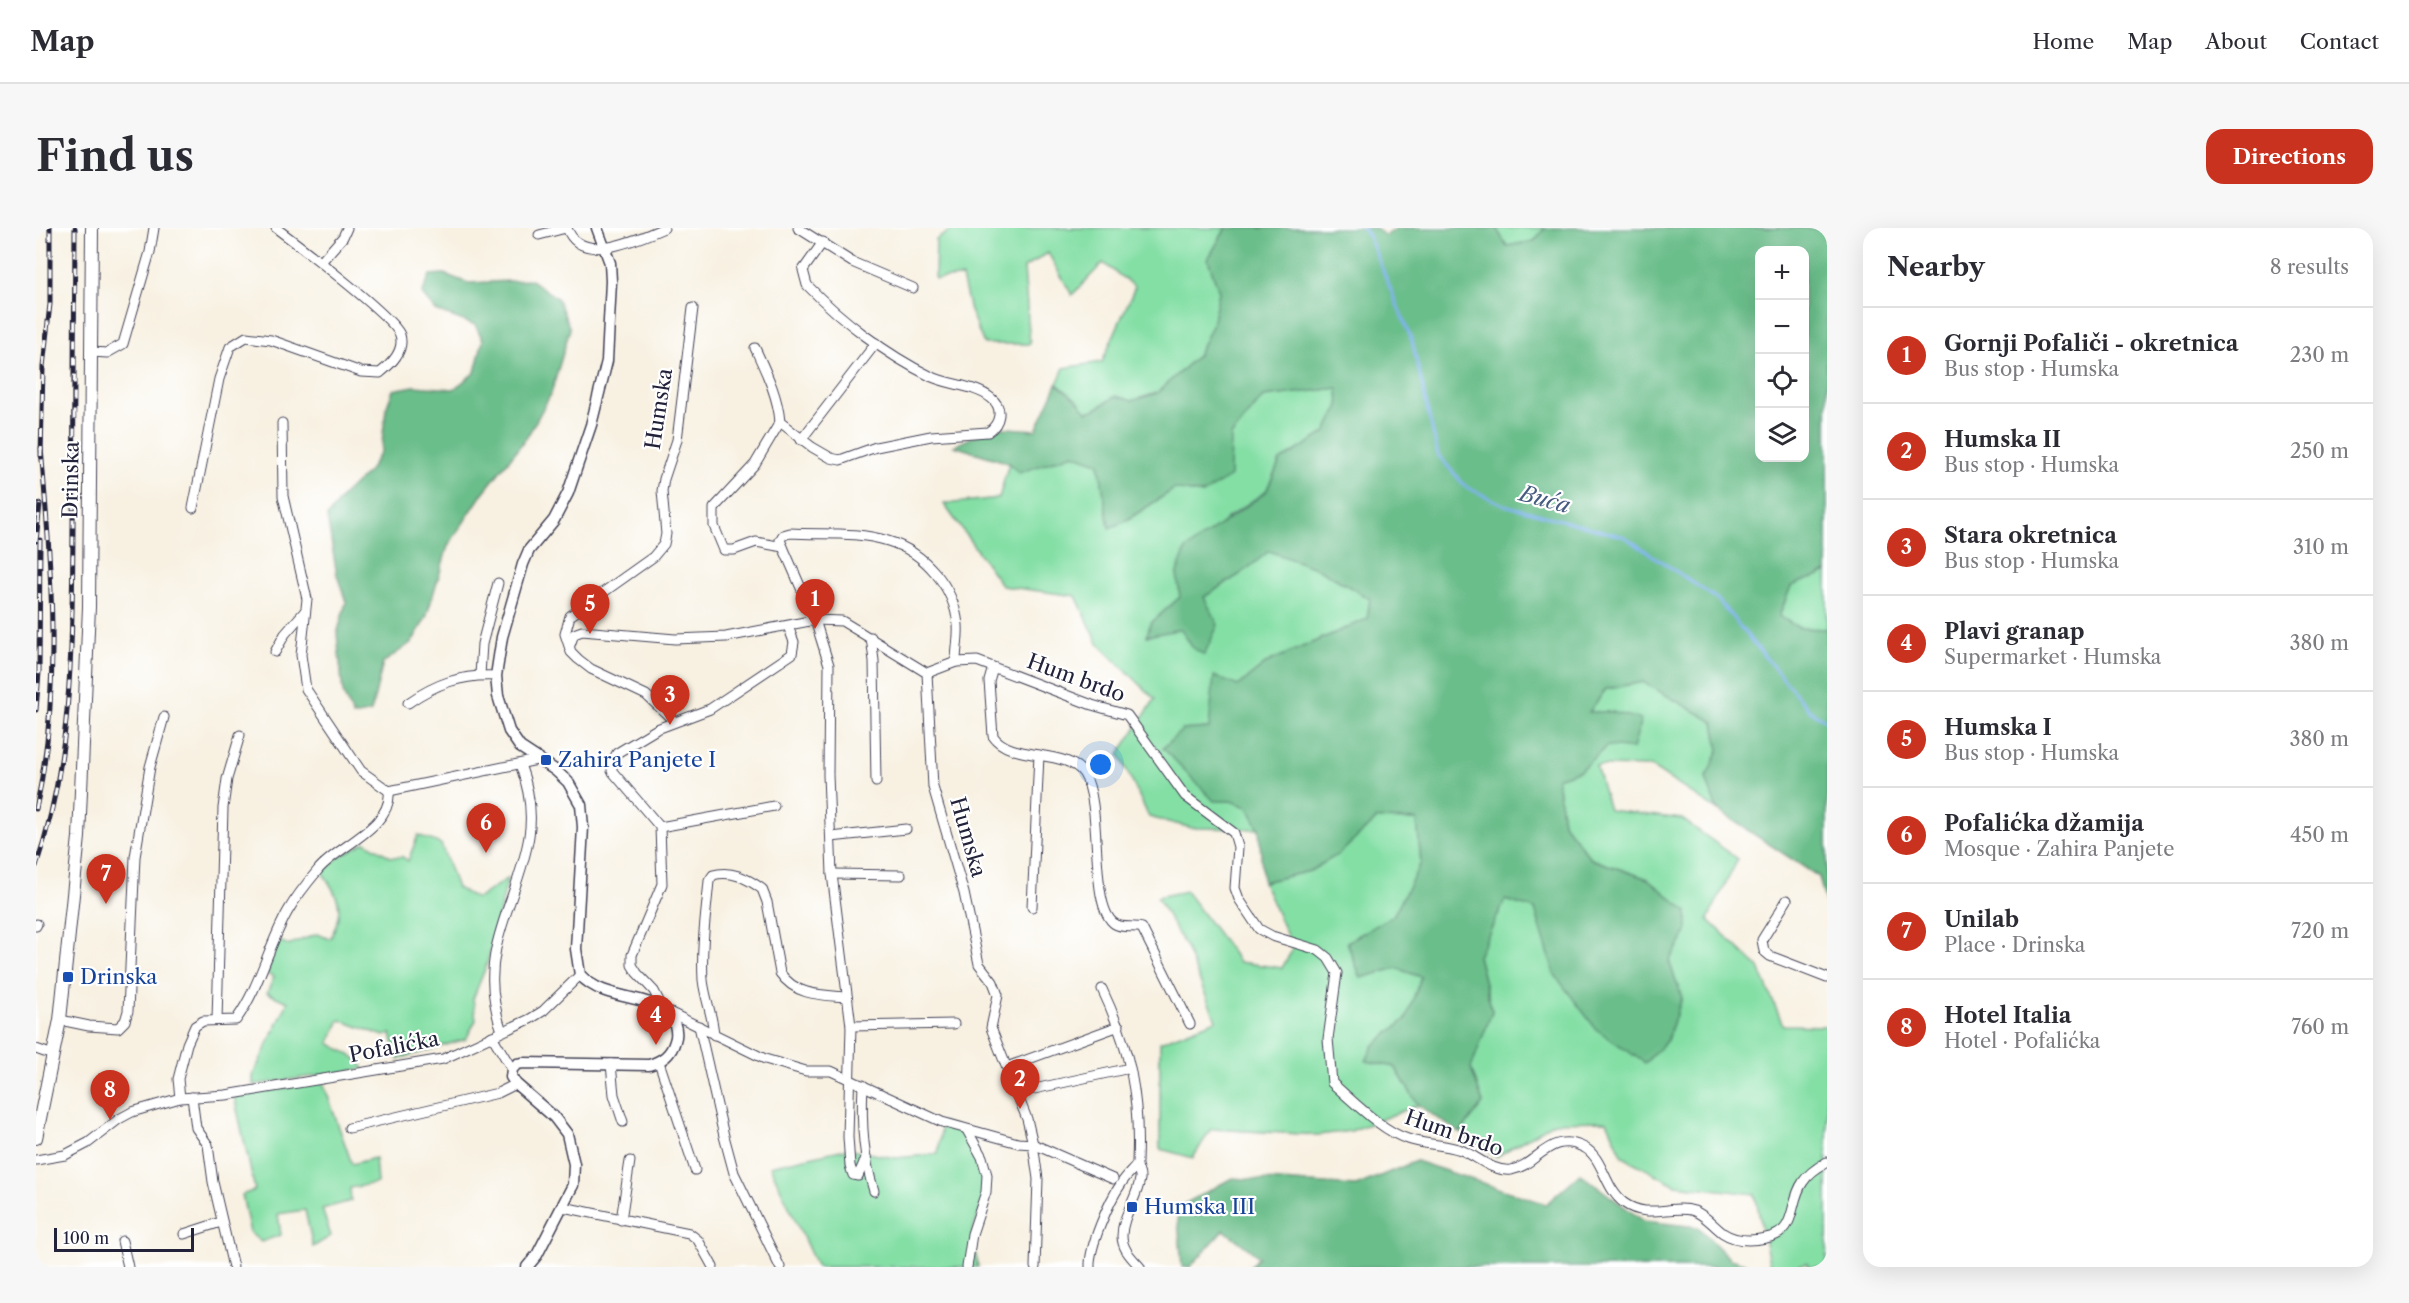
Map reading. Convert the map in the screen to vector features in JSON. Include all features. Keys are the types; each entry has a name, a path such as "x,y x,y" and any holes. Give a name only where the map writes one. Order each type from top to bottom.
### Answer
{"main road":[{"name":"Drinska","path":"36,1138 60,1020 80,837 89,607 92,228"}],"street":[{"path":"92,352 107,353 123,344 150,252 154,228"},
{"path":"193,508 219,379 230,347 246,337 271,340 362,372 380,373 392,364 401,349 400,334 389,321 321,262 276,228"},
{"path":"321,262 343,237 347,228"},
{"path":"539,235 567,228 578,241 590,247 604,249 627,243 664,228"},
{"path":"597,228 610,263 611,303 607,361 591,425 568,493 554,520 529,550 523,564 502,637 496,676 498,696 509,730 520,747 555,770 568,782 581,805 583,827 576,949 580,975 588,984 663,1009 765,1059 806,1071 831,1071 927,1116 967,1130 1033,1144 1113,1179"},
{"path":"798,228 852,262 913,288"},
{"path":"780,423 801,440 831,458 840,460 876,447 931,436 988,432 996,427 999,417 998,407 992,398 931,377 883,349 807,285 803,270 823,242"},
{"name":"Humska","path":"570,645 565,634 570,616 653,557 664,544 665,520 662,491 677,440 693,308"},
{"path":"801,440 876,343"},
{"path":"755,348 772,386 779,407 780,423 755,464 714,508 714,526 724,550 734,550 756,542 783,547"},
{"path":"282,423 283,496 304,579 306,609 301,655 306,689 361,771 388,791 537,760"},
{"path":"866,1158 858,1176 853,1175 850,1166 848,1137 848,1088 851,1079 850,1026 832,874 828,775 829,665 815,620 780,540 783,535 790,533 855,535 888,541 922,557 951,594 958,625 956,662"},
{"path":"480,675 482,644 498,583"},
{"path":"275,652 285,634 306,609"},
{"path":"674,721 646,695 591,669 571,652 570,645 574,634 582,630 675,639 726,637 815,620 842,621 927,673"},
{"path":"512,1069 517,1064 523,1063 649,1065 659,1062 673,1049 676,1026 663,1009 654,991 632,965 632,955 662,884 660,828 612,771 612,762 617,753 674,721 710,709 792,654 794,642 788,626"},
{"path":"871,637 874,661 876,782"},
{"name":"Hum brdo","path":"927,673 956,662 977,661 1092,705 1127,715 1185,796 1234,833 1238,847 1235,888 1239,899 1259,929 1272,936 1318,950 1328,958 1337,973 1328,1039 1332,1083 1385,1127 1405,1139 1460,1150 1493,1167 1506,1169 1520,1167 1541,1151 1559,1144 1573,1144 1586,1148 1593,1155 1613,1194 1625,1204 1646,1212 1692,1210 1707,1217 1723,1233 1734,1239 1769,1238 1783,1233 1791,1220 1794,1201 1803,1181 1817,1167 1827,1162"},
{"name":"Hum brdo","path":"993,667 989,681 993,736 998,743 1068,763 1084,774 1092,796 1102,899 1110,918 1122,927 1142,928 1190,1024"},
{"name":"Humska","path":"927,673 933,787 964,893 979,964 993,982 998,995 991,1028 1028,1119 1033,1144 1038,1179 1035,1267"},
{"path":"408,703 426,690 452,679 480,675 496,676"},
{"path":"60,1020 105,1028 118,1028 125,1021 131,973 135,857 150,767 164,717"},
{"path":"217,1020 218,916 223,808 227,780 240,735"},
{"path":"1032,907 1039,755"},
{"path":"502,1030 491,980 494,951 526,853 530,833 528,792 520,764"},
{"path":"180,1098 178,1079 187,1044 195,1026 203,1021 236,1020 255,986 288,910 320,867 371,828 388,807 388,791"},
{"path":"660,828 774,806"},
{"path":"831,837 906,829"},
{"path":"714,1035 713,1022 706,1005 703,953 709,881 713,875 719,873 737,875 762,889 767,902 780,973 786,982 796,989 809,993 847,997"},
{"path":"832,874 901,875"},
{"path":"1787,900 1762,940 1764,951 1770,956 1827,978"},
{"name":"Pofalićka","path":"36,1160 65,1155 88,1143 132,1112 180,1098 226,1095 443,1059 530,1019 543,1011 580,975"},
{"path":"1102,989 1119,1026 1130,1068 1138,1125 1136,1166 1140,1179 1125,1220 1122,1237 1126,1250 1140,1267"},
{"path":"850,1026 954,1024"},
{"path":"699,1026 734,1173 780,1267"},
{"path":"1007,1067 1119,1026"},
{"path":"492,1036 512,1069 512,1077 516,1084 554,1116 567,1134 574,1164 573,1185 563,1207 537,1255 527,1267"},
{"path":"36,1049 53,1055"},
{"path":"659,1062 695,1170"},
{"path":"611,1064 614,1095 623,1122"},
{"path":"1016,1093 1130,1068"},
{"path":"349,1128 498,1093 516,1084"},
{"path":"863,1085 862,1111 867,1169 874,1191"},
{"path":"192,1097 196,1128 208,1145 221,1222 233,1267"},
{"path":"967,1130 982,1157 987,1175 986,1192 972,1234 967,1267"},
{"path":"621,1220 630,1161"},
{"path":"1090,1267 1090,1258 1098,1231 1121,1183 1136,1166"},
{"path":"563,1207 689,1233 698,1240 712,1267"},
{"path":"184,1234 221,1222"},
{"path":"122,1241 128,1267"}],"green space":[{"path":"954,228 1226,228 1208,259 1219,292 1212,326 1198,355 1157,393 1132,401 1116,396 1094,410 1086,412 1079,402 1057,384 1064,368 1102,362 1135,287 1103,263 1072,295 1048,253 1024,268 1030,344 984,344 970,311 962,277 935,279 936,240"},
{"path":"1226,228 1376,228 1385,236 1397,228 1496,228 1507,246 1534,241 1545,228 1827,228 1827,572 1791,586 1779,616 1799,628 1827,629 1827,909 1819,877 1717,810 1706,778 1719,750 1714,722 1643,682 1606,689 1589,712 1612,712 1641,719 1633,749 1607,746 1580,770 1557,778 1563,823 1591,859 1648,879 1687,911 1687,932 1669,961 1682,998 1667,1040 1645,1063 1596,1029 1555,975 1535,909 1505,900 1478,956 1492,1011 1471,1068 1483,1103 1460,1133 1418,1105 1395,1067 1366,1061 1374,1045 1406,1019 1421,977 1396,968 1361,978 1347,942 1393,916 1421,863 1417,820 1377,819 1339,854 1310,871 1263,882 1259,829 1248,807 1231,801 1214,801 1163,748 1182,730 1209,728 1214,676 1238,686 1268,662 1367,619 1370,599 1321,570 1269,551 1242,573 1204,597 1218,625 1204,655 1192,647 1181,629 1147,636 1150,624 1180,597 1177,573 1186,549 1266,492 1280,461 1325,433 1339,406 1338,388 1263,397 1231,436 1230,476 1203,494 1174,489 1124,522 1109,528 1099,463 1073,454 1019,473 1009,463 954,446 993,427 1036,430 1057,384 1079,402 1087,412 1116,396 1132,401 1157,393 1198,355 1212,326 1219,292 1208,259"},
{"path":"1496,228 1545,228 1534,241 1507,246"},
{"path":"444,274 468,283 531,280 558,299 570,329 551,394 527,437 483,493 448,546 426,618 412,642 383,663 371,712 353,716 343,693 337,634 346,602 337,575 327,517 345,493 369,471 381,451 386,409 393,390 414,386 454,389 475,372 483,340 475,325 436,311 422,294 430,275"},
{"path":"1338,388 1339,406 1325,433 1280,461 1266,491 1227,518 1177,573 1180,597 1150,624 1147,635 1182,629 1192,647 1204,597 1242,573 1269,551 1321,570 1370,599 1367,619 1268,662 1238,686 1209,728 1182,730 1214,801 1231,801 1248,807 1259,829 1192,828 1149,817 1119,754 1155,699 1098,643 1076,596 1002,586 944,504 999,498 1009,463 1019,473 1073,454 1099,463 1109,527 1124,522 1174,489 1203,494 1231,436 1263,397"},
{"path":"1827,572 1827,629 1799,628 1779,617 1791,586"},
{"path":"1643,682 1714,722 1719,750 1706,778 1717,810 1651,767 1596,766 1609,810 1682,819 1738,859 1708,919 1759,968 1783,1025 1827,1026 1827,1267 1808,1267 1807,1263 1791,1267 1770,1267 1755,1194 1676,1185 1623,1157 1607,1121 1554,1122 1496,1157 1460,1133 1483,1103 1471,1068 1492,1011 1478,956 1505,900 1535,909 1555,975 1645,1063 1667,1040 1682,998 1669,961 1687,932 1648,879 1591,859 1563,823 1557,778 1580,770 1607,746 1612,712 1589,712 1606,689"},
{"path":"1377,819 1417,820 1421,863 1393,916 1347,942 1361,978 1396,968 1421,977 1406,1019 1374,1045 1366,1061 1395,1067 1418,1105 1351,1131 1318,1135 1211,1129 1193,1158 1160,1149 1160,1042 1216,1020 1186,948 1157,897 1186,891 1239,962 1282,968 1293,949 1263,882 1310,871 1339,854"},
{"path":"418,835 441,844 457,888 477,899 508,878 487,964 473,999 476,1020 466,1039 398,1059 391,1034 384,1036 340,1020 329,1043 359,1060 364,1069 253,1085 253,1075 288,1002 267,993 274,977 267,974 278,940 288,945 317,934 330,939 338,920 336,897 322,872 339,857 365,842 391,857 403,857 408,861"},
{"path":"323,1082 352,1164 375,1158 377,1183 350,1188 351,1201 322,1209 331,1236 313,1247 305,1210 278,1214 281,1235 261,1242 250,1233 242,1195 255,1190 234,1096"},
{"path":"942,1122 954,1126 975,1144 986,1192 972,1234 978,1267 817,1267 770,1166 845,1149 896,1158 938,1154"},
{"path":"1416,1161 1546,1204 1580,1174 1644,1221 1698,1227 1730,1259 1757,1267 1250,1267 1259,1257 1224,1230 1190,1267 1182,1267 1177,1208 1232,1178 1356,1186"}],"waterway":[{"name":"Buća","path":"1362,228 1369,237 1412,341 1438,455 1466,487 1504,505 1625,537 1717,599 1810,711 1827,721"}],"railway":[{"path":"41,456 43,367 50,304 50,228"},
{"path":"36,866 57,783 64,741 71,656 75,228"},
{"path":"36,809 44,764 52,674 51,584 41,448"},
{"path":"36,541 40,504"},
{"path":"36,710 39,672 40,540"}],"place":[{"name":"Gornji Pofaliči - okretnica","path":"815,629"},
{"name":"Humska I","path":"590,634"},
{"name":"Stara okretnica","path":"670,725"},
{"name":"Zahira Panjete I","path":"546,760"},
{"name":"Pofalićka džamija","path":"486,853"},
{"name":"Unilab","path":"106,904"},
{"name":"Drinska","path":"68,977"},
{"name":"Plavi granap","path":"656,1045"},
{"name":"Humska II","path":"1020,1109"},
{"name":"Hotel Italia","path":"110,1120"},
{"name":"Humska III","path":"1132,1207"}]}
